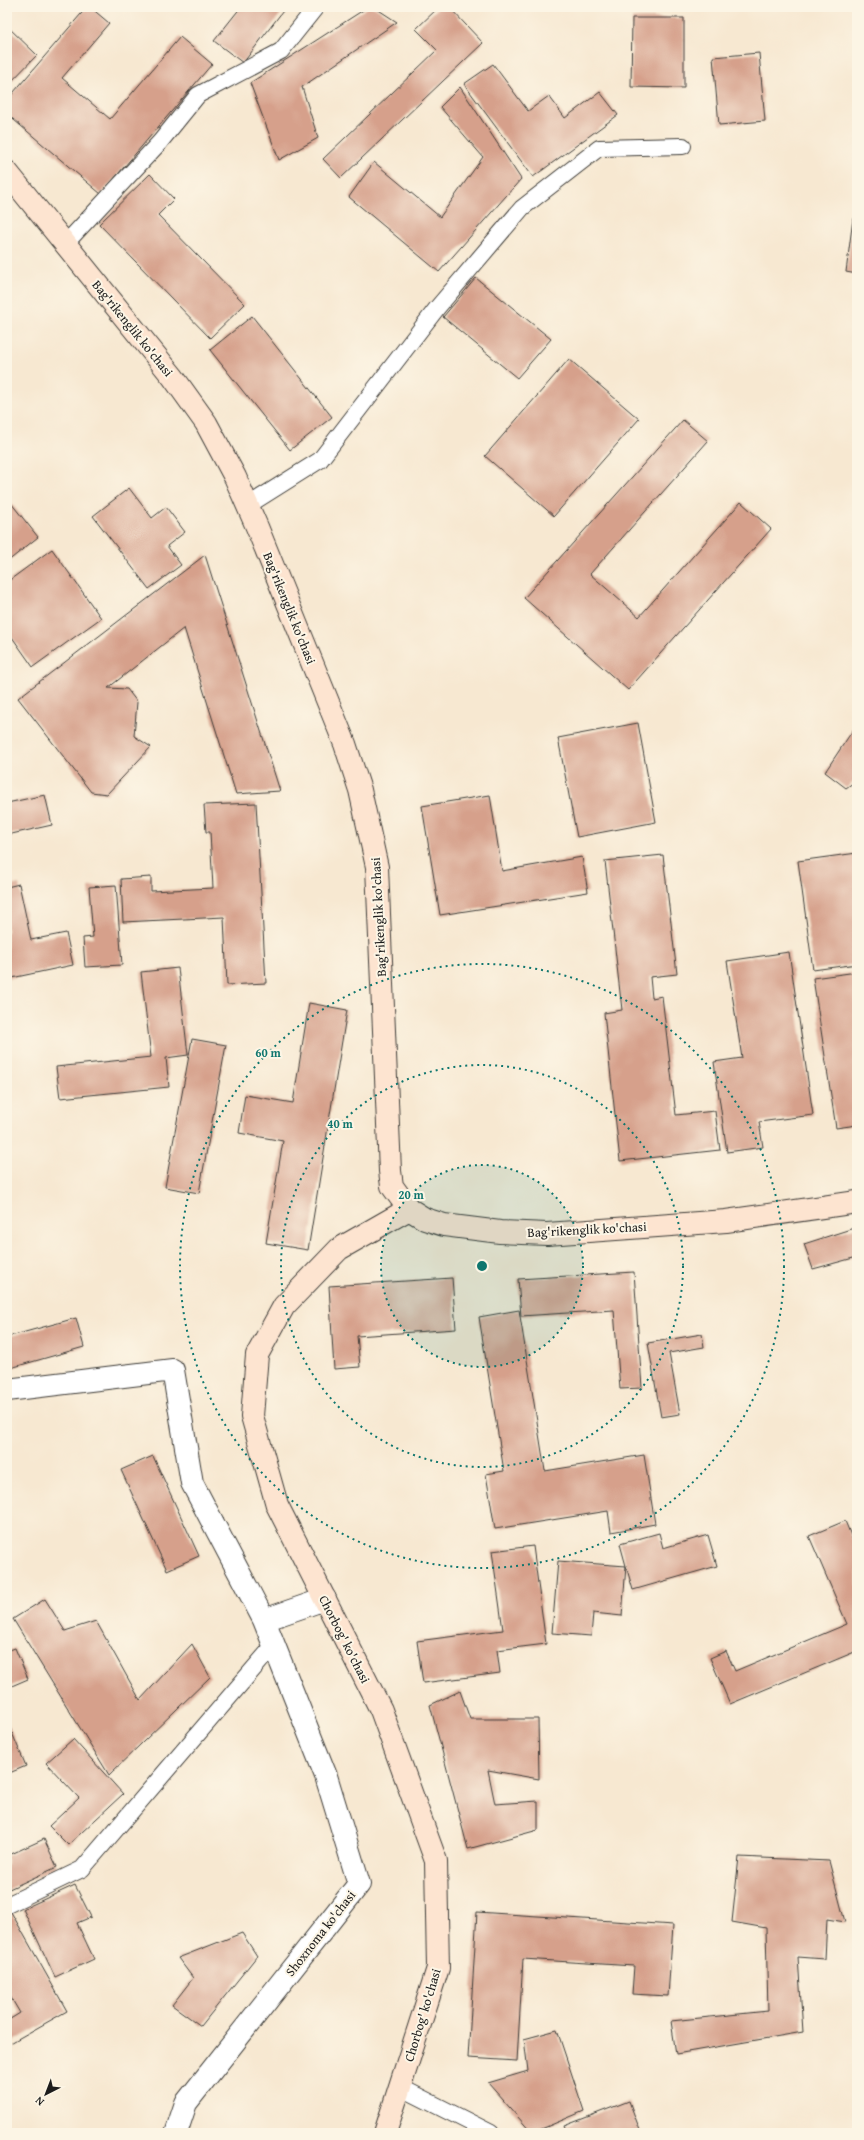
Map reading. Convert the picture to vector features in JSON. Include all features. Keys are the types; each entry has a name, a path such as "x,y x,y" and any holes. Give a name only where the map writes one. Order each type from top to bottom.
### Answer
{"main road":[{"name":"Bag'rikenglik ko'chasi","path":"7,172 173,377 206,423 235,477 345,744 360,790 377,867 390,1171 392,1186 409,1209 425,1219 444,1225 500,1232 547,1234 726,1221 857,1202"},
{"name":"Chorbog' ko'chasi","path":"385,2133 438,1968 436,1862 382,1710 277,1506 252,1416 256,1355 284,1306 339,1249 409,1209"}],"street":[{"name":"Shoxnoma ko'chasi","path":"7,1390 172,1370 192,1483 264,1620 326,1776 358,1884 186,2103 176,2133"},
{"path":"264,1620 325,1599"}],"lane":[{"path":"65,244 160,142 198,95 281,51 316,7"},
{"path":"247,506 320,460 437,308 522,208 599,148 683,146"},
{"path":"7,1905 82,1869 274,1645"},
{"path":"400,2087 491,2133"}],"building":[{"path":"87,7 90,7 109,23 62,78 110,119 180,37 212,64 101,194 7,114 7,100"},
{"path":"241,7 286,7 243,63 214,41"},
{"path":"368,7 374,7 397,22 302,87 318,138 279,160 250,83"},
{"path":"439,7 449,7 483,43 341,178 323,159 437,50 416,29"},
{"path":"632,18 684,18 684,88 631,87"},
{"path":"7,26 37,55 7,86"},
{"path":"759,53 765,121 719,125 713,57"},
{"path":"493,64 528,111 549,96 565,118 600,92 618,115 533,177 464,84"},
{"path":"460,87 521,179 439,272 349,197 374,162 440,217 483,157 440,107"},
{"path":"150,174 174,199 158,215 245,304 210,338 99,224"},
{"path":"853,219 857,220 857,274 846,272"},
{"path":"476,278 551,339 517,378 443,317"},
{"path":"252,316 332,417 290,450 210,350"},
{"path":"569,359 639,419 554,516 485,456"},
{"path":"683,420 708,441 590,574 639,617 741,502 771,529 628,690 524,598"},
{"path":"129,488 152,518 166,507 185,532 167,546 181,565 149,589 93,516"},
{"path":"7,498 38,537 7,562"},
{"path":"52,549 101,618 33,667 7,630 7,582"},
{"path":"205,555 280,791 236,794 184,628 108,688 127,689 137,702 134,736 151,747 107,794 91,792 18,698"},
{"path":"638,723 656,822 577,837 558,738"},
{"path":"857,724 857,780 846,788 825,772"},
{"path":"45,795 52,825 7,835 7,803"},
{"path":"490,795 502,871 582,857 588,892 440,915 422,806"},
{"path":"256,803 266,983 227,985 224,917 123,922 121,879 151,877 151,891 213,888 210,832 206,832 204,805"},
{"path":"857,853 857,964 813,970 798,861"},
{"path":"663,855 677,974 650,977 652,998 662,996 676,1115 715,1111 720,1150 620,1161 604,1013 622,1010 605,861"},
{"path":"19,884 31,940 66,933 73,965 7,979 7,887"},
{"path":"116,885 122,965 85,967 83,938 93,937 89,887"},
{"path":"789,952 813,1115 759,1122 763,1147 727,1152 714,1062 742,1058 727,961"},
{"path":"178,968 188,1055 166,1058 169,1087 60,1098 56,1067 151,1057 141,972"},
{"path":"857,972 857,1125 836,1128 813,978"},
{"path":"309,1003 347,1010 308,1250 266,1243 283,1141 239,1133 245,1095 293,1103"},
{"path":"192,1039 226,1045 199,1193 165,1187"},
{"path":"857,1227 857,1257 813,1269 804,1244"},
{"path":"634,1272 642,1388 620,1389 614,1310 521,1316 518,1279"},
{"path":"452,1278 456,1329 357,1336 360,1367 334,1369 329,1286"},
{"path":"519,1310 545,1471 644,1455 655,1524 611,1532 608,1511 495,1529 486,1474 504,1471 479,1317"},
{"path":"76,1318 84,1347 7,1369 7,1337"},
{"path":"702,1334 704,1347 669,1353 680,1414 661,1417 648,1343"},
{"path":"153,1456 199,1556 167,1570 121,1470"},
{"path":"845,1521 857,1550 857,1651 730,1704 710,1658 726,1651 735,1671 847,1624 809,1536"},
{"path":"659,1533 663,1548 708,1535 717,1566 633,1590 620,1544"},
{"path":"533,1546 546,1644 497,1650 500,1673 423,1683 417,1641 503,1630 492,1551"},
{"path":"558,1561 626,1566 622,1616 593,1613 591,1636 552,1633"},
{"path":"45,1599 65,1631 96,1621 140,1700 192,1644 210,1677 109,1775 13,1619"},
{"path":"15,1648 28,1679 7,1688 7,1651"},
{"path":"460,1691 470,1719 538,1719 539,1779 488,1770 495,1804 538,1801 538,1830 468,1849 430,1705"},
{"path":"7,1721 26,1766 7,1774"},
{"path":"73,1739 123,1794 68,1845 49,1826 79,1798 46,1763"},
{"path":"44,1839 57,1867 7,1890 7,1856"},
{"path":"739,1857 829,1861 845,1922 827,1919 825,1959 798,1957 803,2032 676,2054 671,2021 768,2011 766,1928 732,1922"},
{"path":"75,1885 91,1917 77,1923 94,1959 55,1977 23,1909"},
{"path":"11,1912 67,2011 7,2045 7,2021 20,2013 7,1991 7,1915"},
{"path":"477,1912 673,1925 668,1996 632,1994 634,1966 523,1959 517,2061 468,2058"},
{"path":"242,1933 257,1956 201,2026 172,2005 193,1978 178,1958"},
{"path":"557,2030 584,2111 532,2133 488,2083 528,2071 524,2039"},
{"path":"629,2101 641,2133 567,2133 564,2126"}]}
